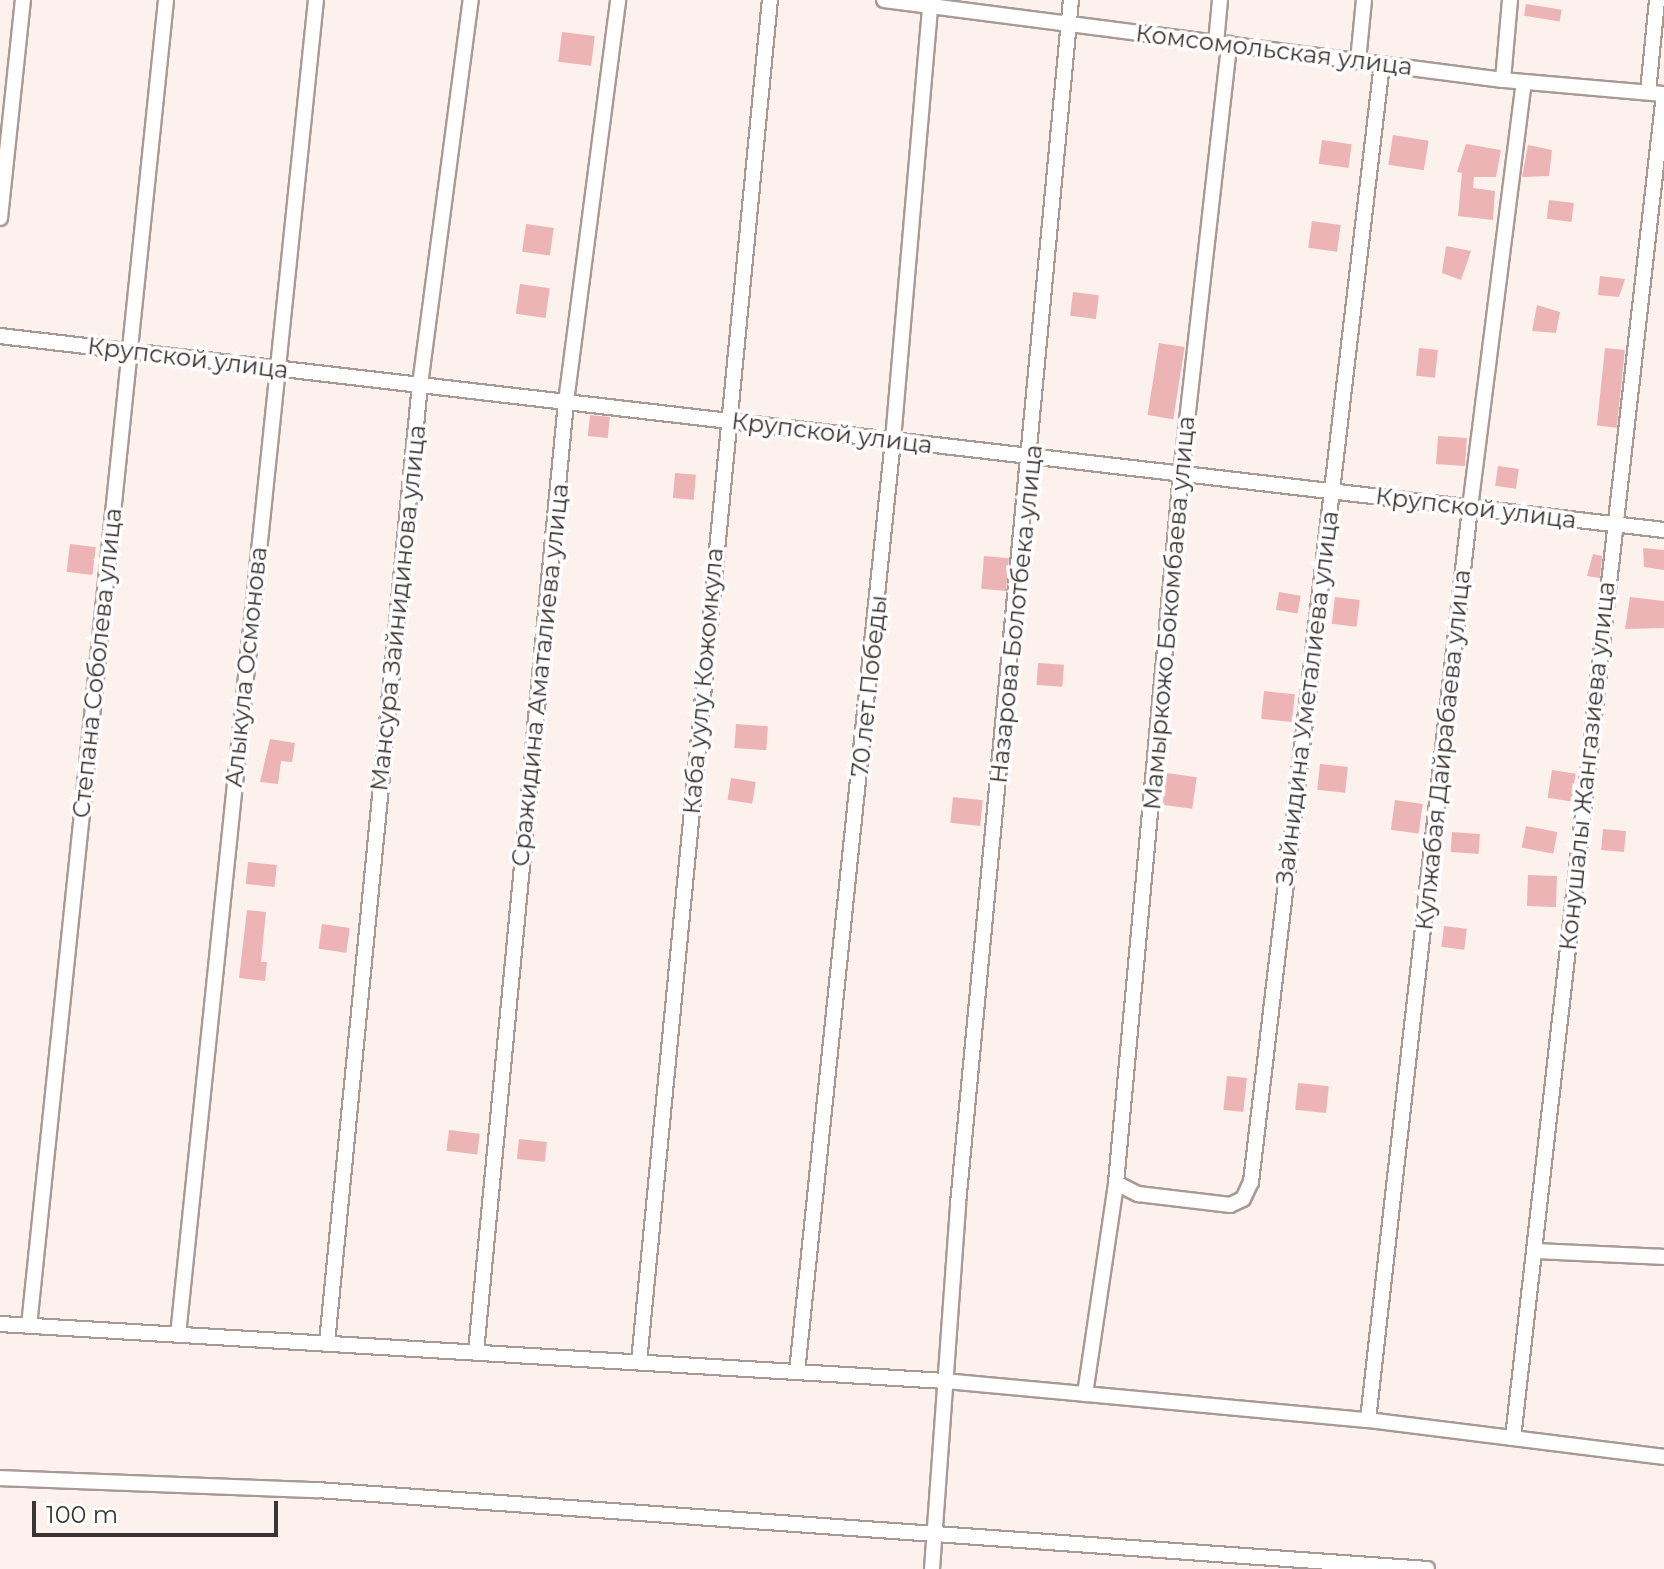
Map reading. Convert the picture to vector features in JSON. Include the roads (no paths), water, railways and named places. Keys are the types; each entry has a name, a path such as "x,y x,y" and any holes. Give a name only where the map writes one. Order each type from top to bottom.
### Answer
{"street":[{"path":"0,218 23,0"},
{"name":"Степана Соболева улица","path":"29,1326 166,0"},
{"name":"Алыкула Осмонова","path":"178,1335 316,0"},
{"name":"Мансура Зайнидинова улица","path":"327,1343 420,385 471,0"},
{"name":"Сражидина Аматалиева улица","path":"476,1352 566,402 618,0"},
{"name":"Каба уулу Кожомкула","path":"639,1362 727,421 770,0"},
{"name":"Комсомольская улица","path":"884,0 931,3 1069,24 1503,80 1659,94"},
{"name":"Назарова Болотбека улица","path":"932,1569 958,1204 1031,456 1071,0"},
{"name":"Мамыркожо Бокомбаева улица","path":"1085,1394 1108,1214 1116,1183 1222,44 1220,0"},
{"path":"1358,61 1364,0"},
{"path":"1503,80 1510,0"},
{"name":"Конушалы Жангазиева улица","path":"1513,1438 1537,1251 1659,94 1657,0"},
{"name":"70 лет Победы","path":"797,1372 893,440 931,3"},
{"name":"Зайнидина Уметалиева улица","path":"1116,1183 1138,1194 1230,1205 1243,1199 1251,1182 1382,64"},
{"name":"Кулжабая Дайрабаева улица","path":"1368,1420 1470,508 1524,82"},
{"name":"Крупской улица","path":"0,336 1664,530"},
{"path":"1537,1251 1664,1257"},
{"path":"0,1324 945,1381 1368,1420 1664,1457"},
{"path":"0,1478 317,1490 935,1531 1427,1569"}]}
